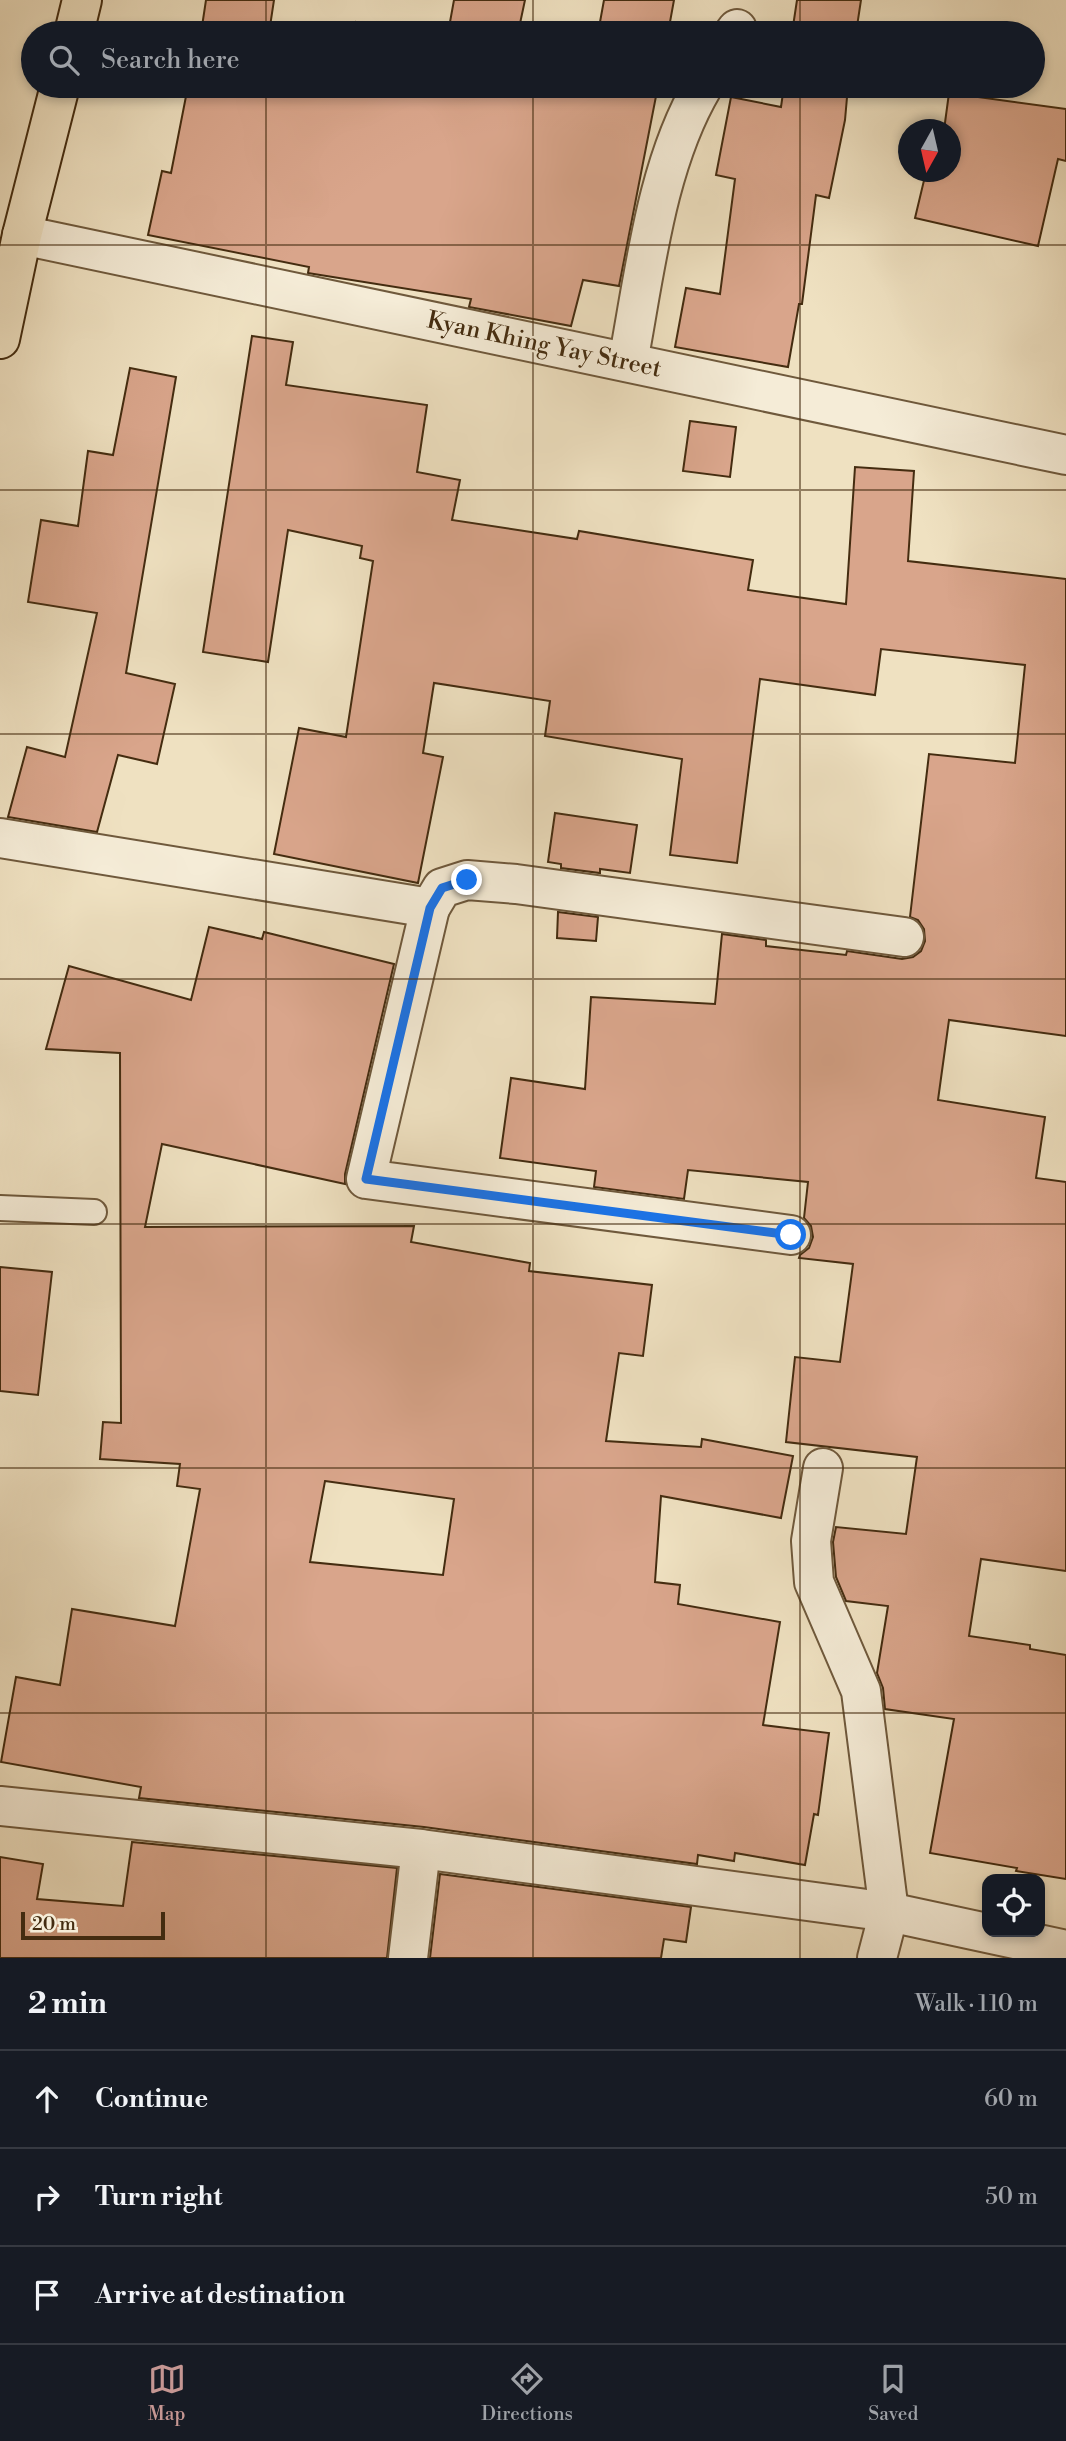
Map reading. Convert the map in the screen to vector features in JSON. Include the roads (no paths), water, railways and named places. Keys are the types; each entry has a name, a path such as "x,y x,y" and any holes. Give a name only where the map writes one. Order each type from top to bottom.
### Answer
{"highway":[{"path":"77,21 82,0"},
{"path":"0,339 22,235 57,98"}],"street":[{"path":"628,362 663,181 696,98"},
{"name":"Kyan Khing Yay Street","path":"22,235 1066,455"},
{"path":"0,838 430,908"},
{"path":"791,1235 366,1179 430,908 442,888 467,880 516,884 904,937"},
{"path":"822,1468 811,1542 814,1582 861,1691 889,1912 877,1958"},
{"path":"0,1806 421,1849 889,1912 1066,1950"},
{"path":"408,1958 421,1849"}],"lane":[{"path":"0,1208 94,1212"}]}
